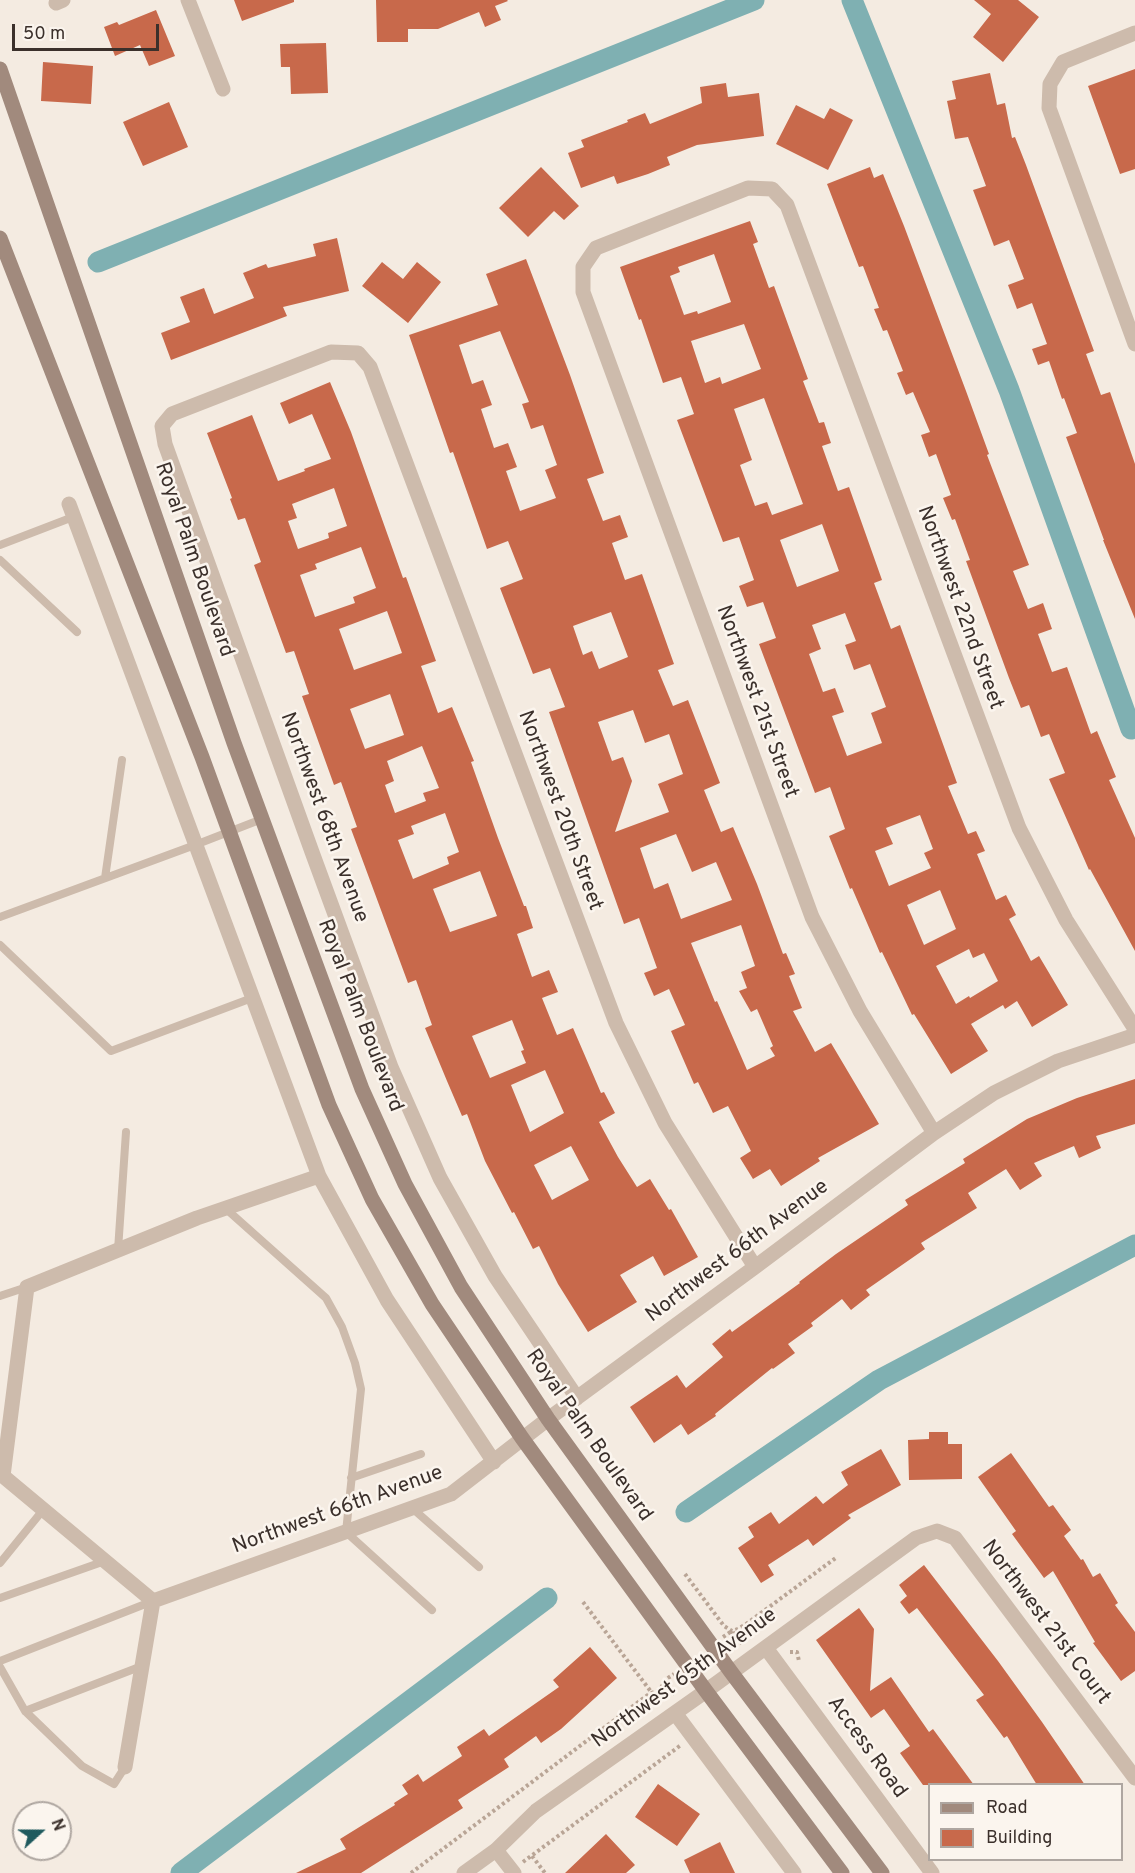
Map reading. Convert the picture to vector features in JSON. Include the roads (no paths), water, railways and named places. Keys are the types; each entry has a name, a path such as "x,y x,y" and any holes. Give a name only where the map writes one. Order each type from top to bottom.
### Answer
{"main road":[{"name":"Royal Palm Boulevard","path":"0,69 5,100 230,732 362,1089 405,1184 461,1287 548,1419 731,1672 882,1873"},
{"path":"0,238 229,831 329,1105 372,1200 432,1304 522,1438 842,1873"}],"street":[{"path":"188,0 223,89"},
{"path":"1135,33 1063,62 1050,84 1049,108 1135,344"},
{"name":"Northwest 21st Street","path":"772,189 748,188 596,248 583,267 583,292 812,917 860,1011 934,1133"},
{"name":"Northwest 22nd Street","path":"772,189 787,205 1019,828 1066,920 1135,1029"},
{"name":"Northwest 68th Avenue","path":"358,353 331,352 172,414 162,426 165,444 391,1067 441,1178 495,1276 577,1398"},
{"name":"Northwest 20th Street","path":"358,353 370,367 615,1023 666,1123 755,1268"},
{"path":"71,510 319,1176 387,1300 494,1461"},
{"name":"Northwest 66th Avenue","path":"153,1601 451,1494 522,1438 755,1268 934,1133 994,1093 1058,1061 1135,1035"},
{"path":"125,1767 153,1601 3,1476 4,1435 27,1287 225,1208 319,1176"},
{"name":"Northwest 65th Avenue","path":"464,1873 496,1850 536,1811 766,1648 916,1538 937,1531"},
{"name":"Northwest 21st Court","path":"937,1531 955,1538 1135,1778"},
{"name":"Access Road","path":"766,1648 932,1873"},
{"path":"675,1713 794,1873"},
{"path":"496,1850 513,1872"}],"lane":[{"path":"0,545 71,510"},
{"path":"0,560 77,632"},
{"path":"105,878 122,760"},
{"path":"0,917 262,819"},
{"path":"0,945 111,1051 252,998"},
{"path":"117,1250 126,1132"},
{"path":"225,1208 326,1298 342,1327 355,1363 361,1389 346,1532 432,1610"},
{"path":"0,1296 27,1287"},
{"path":"351,1478 421,1454"},
{"path":"412,1508 479,1567"},
{"path":"0,1563 44,1510"},
{"path":"0,1598 105,1561"},
{"path":"0,1661 153,1601"},
{"path":"25,1711 142,1666"},
{"path":"0,1667 25,1711 82,1766 114,1784 125,1767"}],"waterway":[{"path":"98,262 754,0"},
{"path":"852,0 1009,390 1131,729"},
{"path":"686,1512 879,1380 1135,1245"},
{"path":"181,1873 547,1598"}]}
